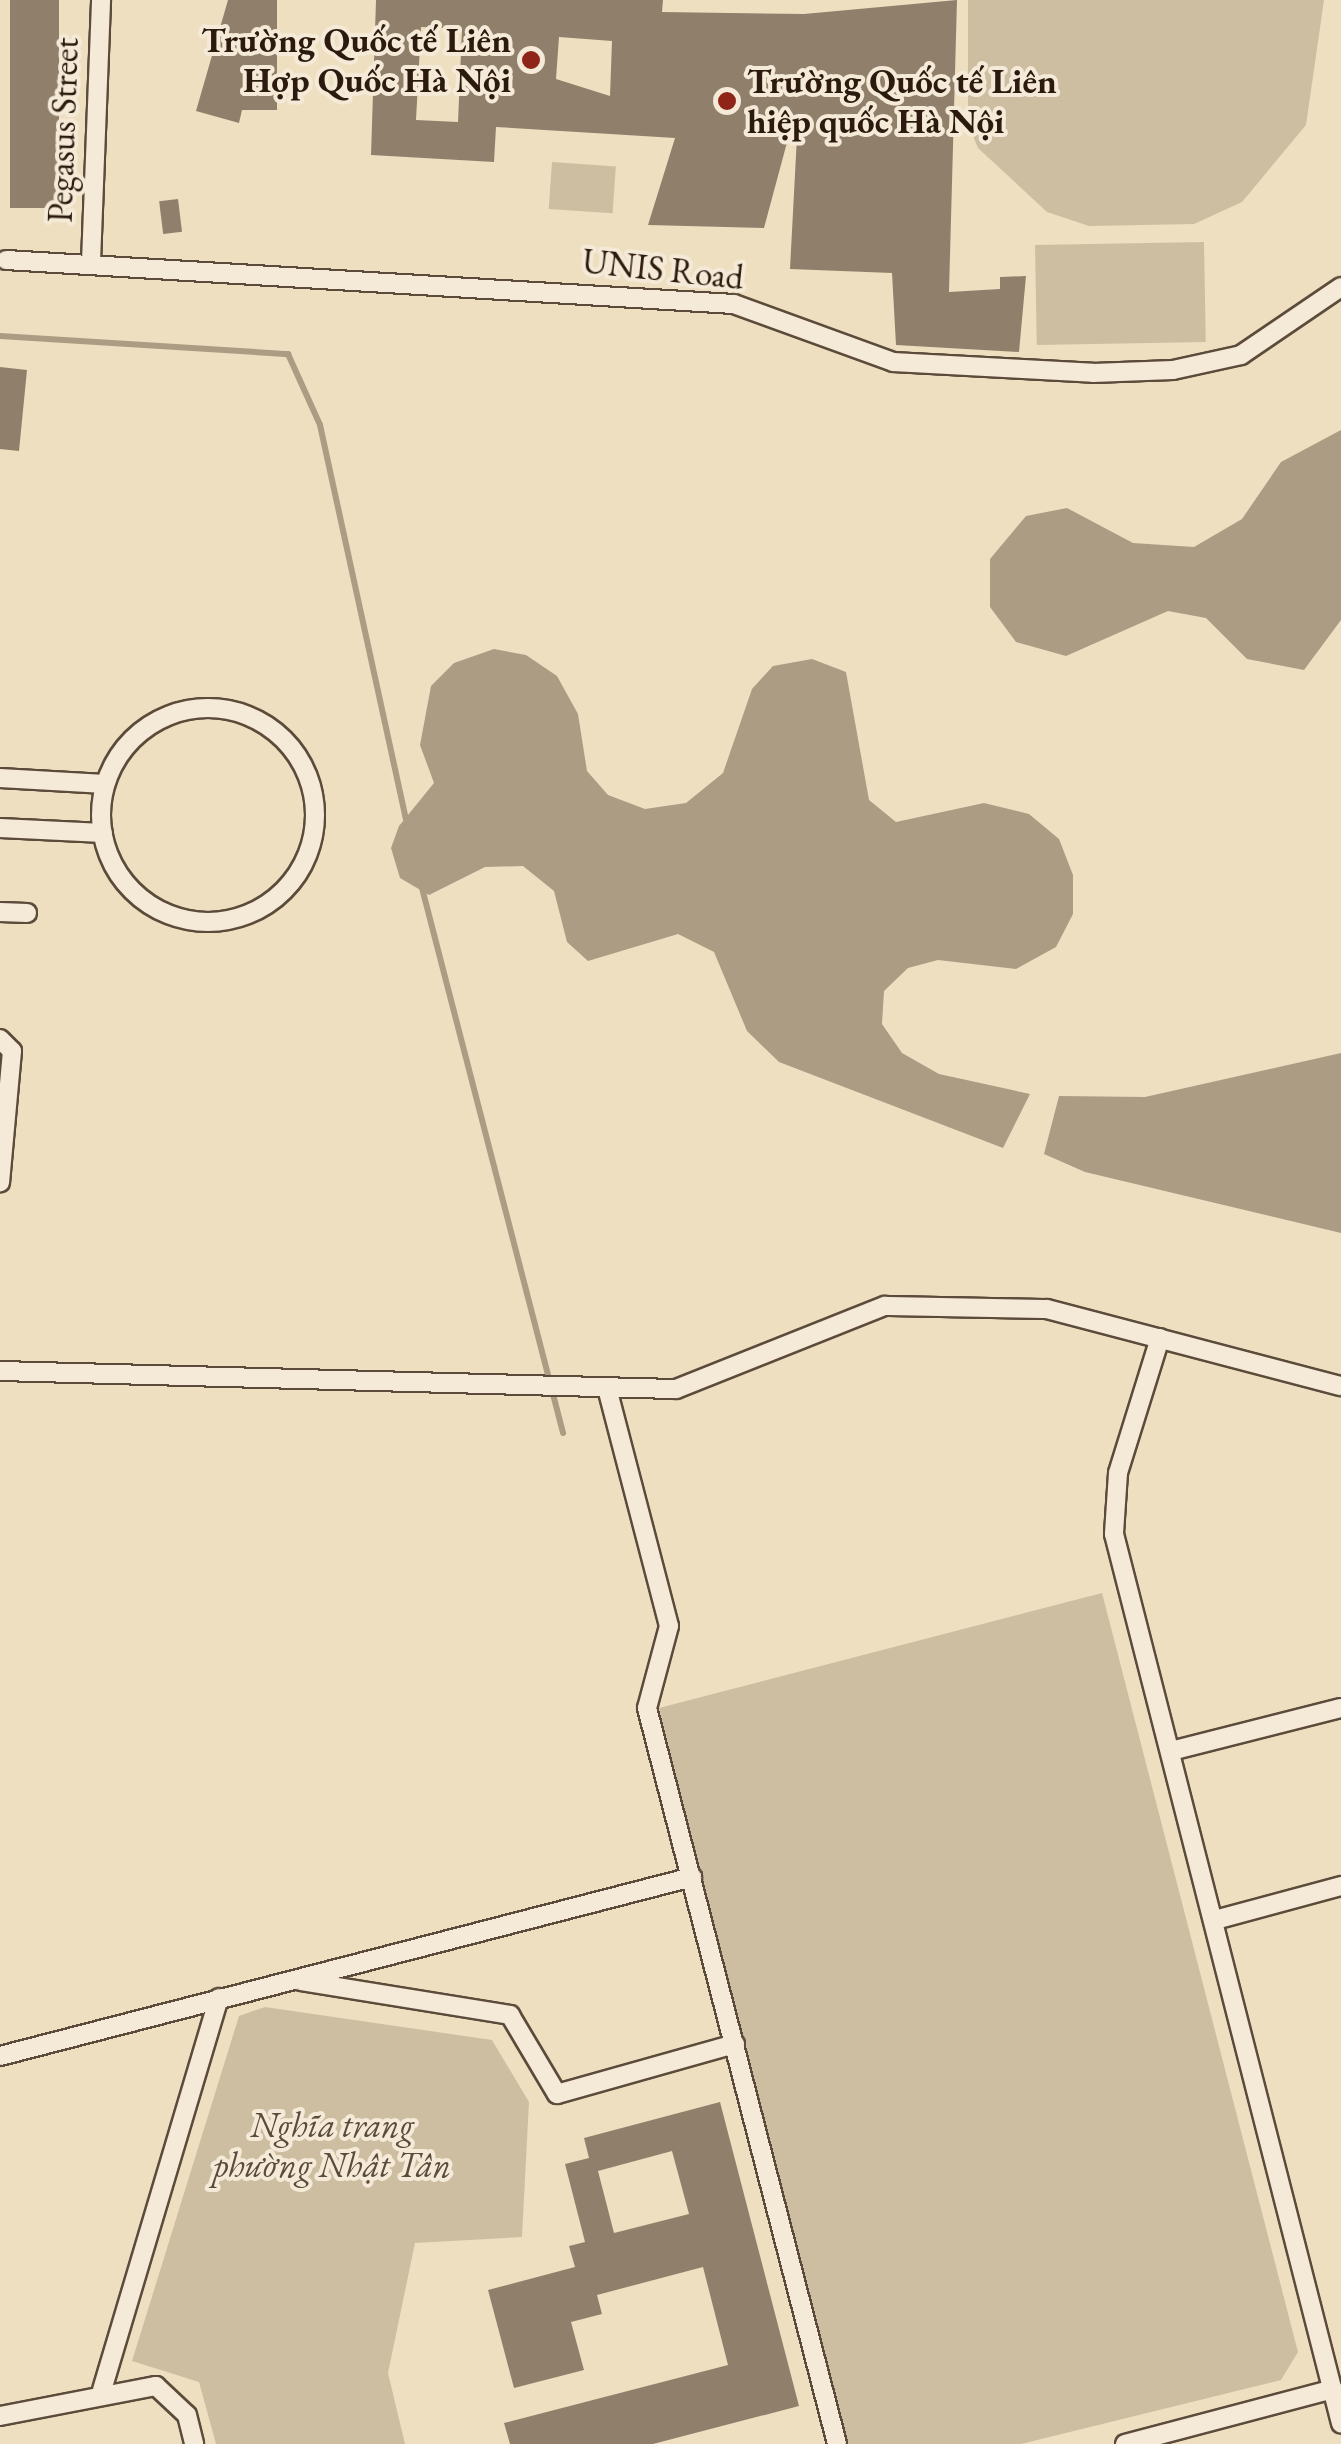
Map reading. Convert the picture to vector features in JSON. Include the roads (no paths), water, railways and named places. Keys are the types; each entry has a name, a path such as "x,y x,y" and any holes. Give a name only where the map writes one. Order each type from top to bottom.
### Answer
{"street":[{"name":"Pegasus Street","path":"91,262 101,0"},
{"name":"UNIS Road","path":"6,260 91,262 734,304 893,362 1093,374 1173,370 1241,354 1341,288"},
{"path":"215,708 263,724 300,758 316,826 284,892 218,923 147,905 120,880 102,833 106,784 124,747 150,724 215,708"},
{"path":"0,778 106,784"},
{"path":"0,828 102,833"},
{"path":"0,912 27,913"},
{"path":"0,1040 12,1051 0,1182"},
{"path":"0,1371 676,1390 885,1306 1048,1309 1341,1386"},
{"path":"1160,1338 1118,1474 1114,1534 1341,2423"},
{"path":"606,1388 669,1626 648,1708 837,2444"},
{"path":"1170,1751 1341,1708"},
{"path":"0,2056 692,1876"},
{"path":"1215,1920 1341,1886"},
{"path":"292,1979 510,2015 557,2094 735,2044"},
{"path":"102,2390 219,1998"},
{"path":"0,2416 102,2390 156,2386 187,2415 194,2444"},
{"path":"1125,2444 1333,2388"}],"waterway":[{"path":"0,336 288,354 320,425 408,827"},
{"path":"422,888 563,1433"}],"place":[{"name":"Trường Quốc tế Liên Hợp Quốc Hà Nội","path":"531,60"},
{"name":"Trường Quốc tế Liên hiệp quốc Hà Nội","path":"727,101"}],"park label":[{"name":"Nghĩa trang phường Nhật Tân","path":"332,2145"}]}
